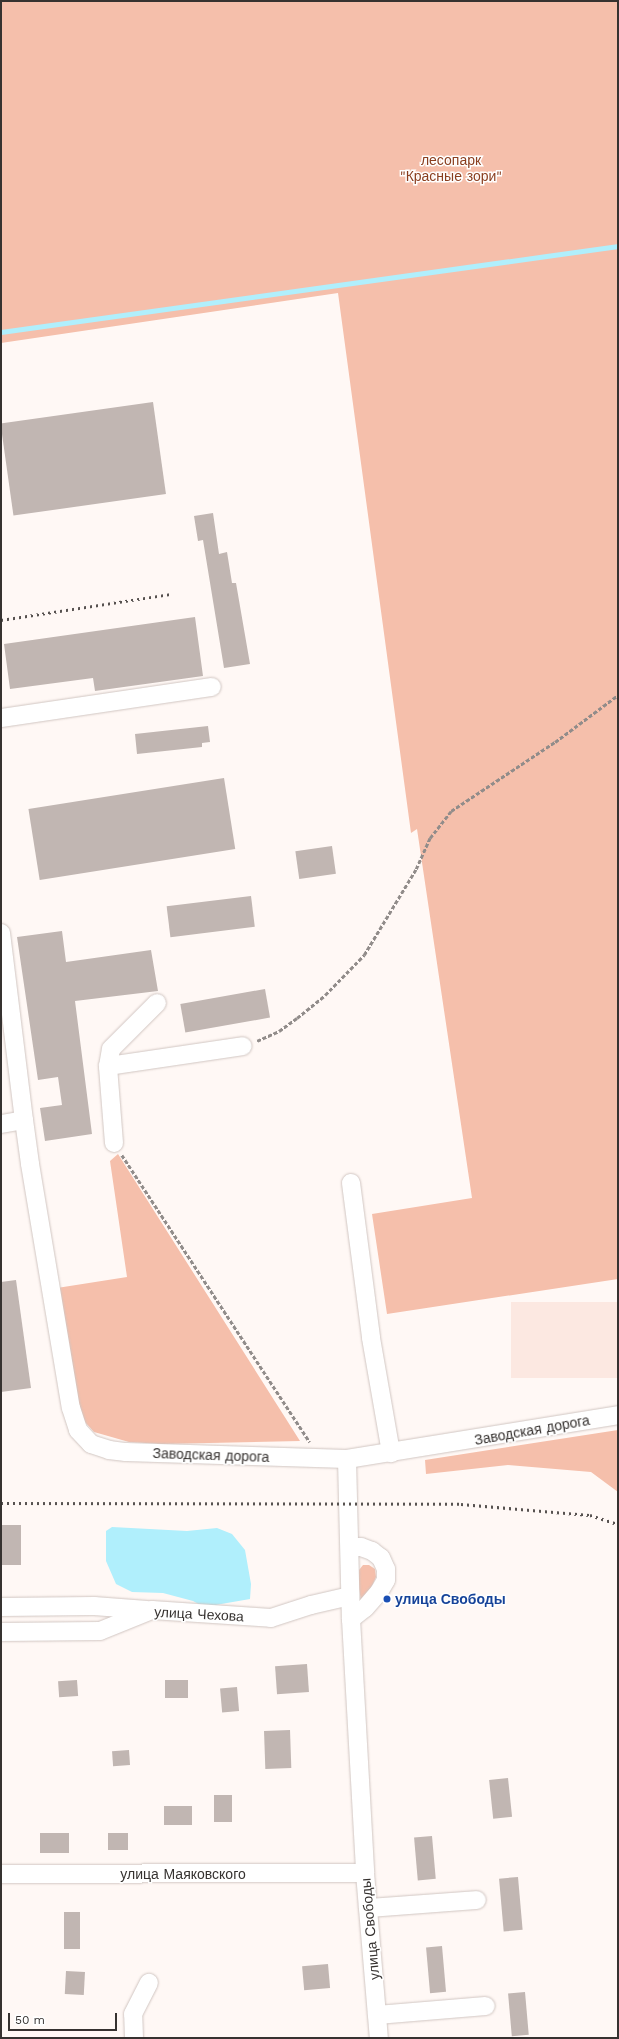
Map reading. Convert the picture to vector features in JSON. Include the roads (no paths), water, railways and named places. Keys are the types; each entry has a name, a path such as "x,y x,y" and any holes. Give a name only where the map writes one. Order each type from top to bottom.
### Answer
{"street":[{"path":"1,718 212,687"},
{"name":"Заводская дорога","path":"1,933 30,1164 71,1408 78,1430 91,1444 109,1450 126,1452 347,1459 392,1453 618,1415"},
{"path":"114,1143 108,1066 111,1050 157,1003"},
{"path":"108,1066 243,1046"},
{"path":"1,1124 24,1120"},
{"path":"351,1184 370,1338 392,1453"},
{"name":"улица Свободы","path":"347,1459 350,1596 365,1873 379,2038"},
{"path":"350,1547 361,1547 372,1551 381,1558 386,1569 386,1580 379,1592 365,1608 351,1619"},
{"name":"улица Чехова","path":"1,1632 100,1631 152,1610 271,1618 311,1605 350,1596"},
{"path":"1,1607 94,1606 152,1610"},
{"name":"улица Маяковского","path":"1,1874 365,1873"},
{"path":"368,1908 478,1900"},
{"path":"134,2038 133,2014 149,1983"},
{"path":"377,2015 486,2006"}],"water":[{"path":"112,1527 187,1531 217,1528 232,1534 245,1550 251,1584 250,1599 204,1607 193,1601 163,1593 132,1592 116,1584 106,1561 106,1531"}],"waterway":[{"path":"1,332 618,246"}],"railway":[{"path":"1,620 170,594"},
{"path":"1,1503 461,1504 590,1515 618,1524"}],"place":[{"name":"улица Свободы","path":"387,1599"}],"park label":[{"name":"лесопарк \"Красные зори\"","path":"451,168"}]}
